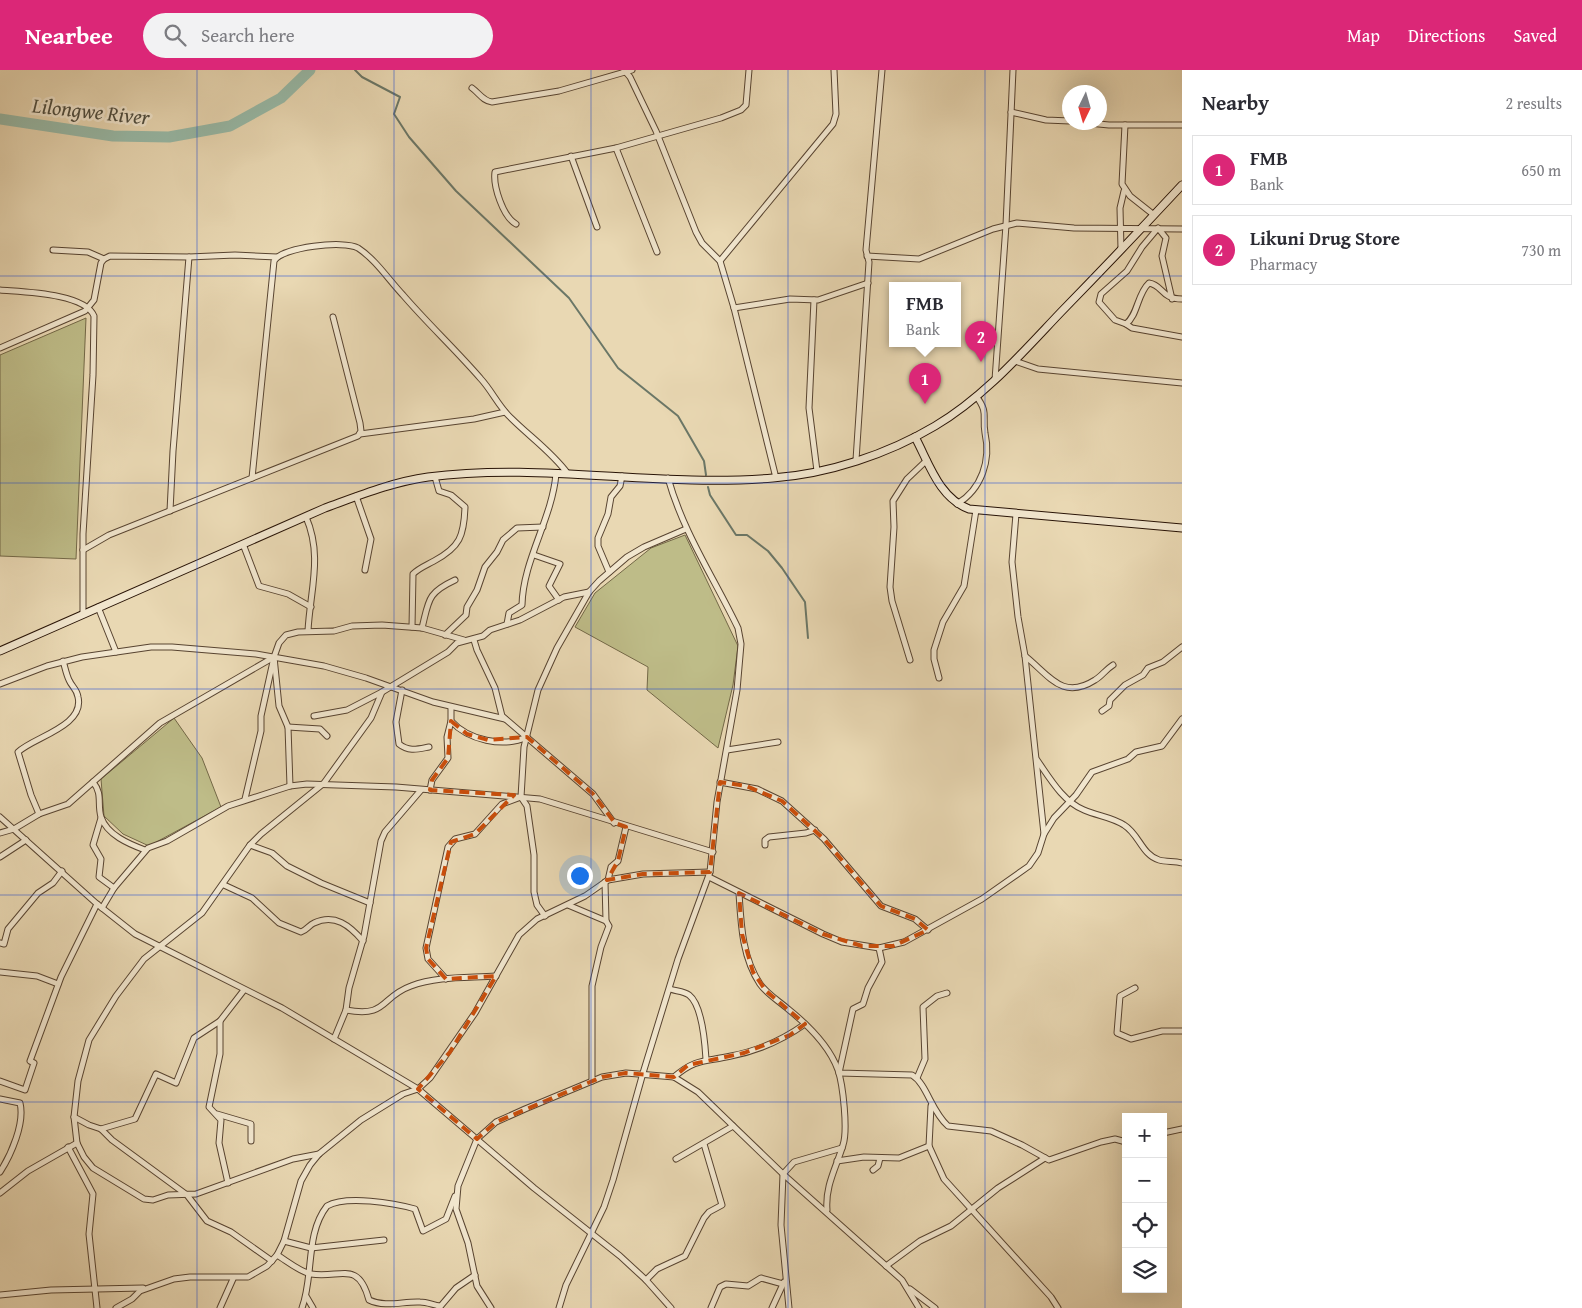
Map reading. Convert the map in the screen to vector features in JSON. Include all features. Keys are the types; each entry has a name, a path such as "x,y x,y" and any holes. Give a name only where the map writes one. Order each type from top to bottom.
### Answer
{"main road":[{"path":"0,651 83,613 306,517 356,496 397,484 435,477 502,472 668,478 776,478 856,460 915,437 937,425 995,380 1182,185"},
{"path":"915,437 943,490 957,504 976,510 1182,528"}],"street":[{"path":"472,88 484,100 492,102 559,91 632,70"},
{"path":"516,224 506,214 494,172 616,148 722,118 744,108 747,101 749,70"},
{"path":"720,261 833,124 836,114 834,70"},
{"path":"856,460 868,283 867,256 882,70"},
{"path":"995,380 1006,225 1013,70"},
{"path":"625,71 630,77 658,137 702,243 720,261 734,308 776,478"},
{"path":"1010,112 1046,120 1062,121"},
{"path":"1107,124 1182,125"},
{"path":"1122,249 1120,208 1124,191 1122,175 1125,125"},
{"path":"616,148 657,252"},
{"path":"571,156 597,227"},
{"path":"1124,191 1154,215"},
{"path":"867,256 917,260 1006,225 1017,223 1074,228 1182,229"},
{"path":"1158,228 1166,238 1162,256 1172,299"},
{"path":"1158,228 1142,247 1127,271 1109,285 1099,298 1100,306 1119,323 1126,324 1132,328 1182,337"},
{"path":"53,250 88,252 104,258 116,256 189,257 235,255 276,257 301,249 334,245 350,246 359,249 378,266 473,370 505,412 560,463 568,475"},
{"path":"170,511 189,257"},
{"path":"252,478 271,272 276,257"},
{"path":"0,348 74,317 89,308 94,300 98,269 104,258"},
{"path":"734,308 790,300 814,300 868,283"},
{"path":"1126,324 1131,320 1135,306 1149,283 1157,286 1172,299 1182,299"},
{"path":"0,290 77,301 89,308 94,316 83,613"},
{"path":"814,300 809,408 817,470"},
{"path":"333,317 360,423 360,434"},
{"path":"1015,361 1038,369 1182,383"},
{"path":"957,504 970,494 987,464 989,450 985,432 986,415 984,407 976,396"},
{"path":"84,550 109,535 360,434 474,419 505,412"},
{"path":"910,660 892,601 890,587 894,527 893,501 907,479 927,460"},
{"path":"507,624 509,612 522,605 522,587 553,497 556,474"},
{"path":"609,572 606,559 598,546 598,538 608,514 611,496 620,486 622,476"},
{"path":"412,627 413,574 453,548 459,542 464,523 465,507 439,490 435,477"},
{"path":"559,1308 566,1285 591,1234 615,1174 642,1074 678,960 709,875 720,782 727,750 740,660 738,628 686,529 674,501 668,478"},
{"path":"356,496 371,539 365,570"},
{"path":"940,678 934,659 934,650 943,622 964,586 976,510"},
{"path":"1016,514 1012,562 1018,617 1025,656 1044,834"},
{"path":"306,517 314,539 316,554 308,631"},
{"path":"445,635 466,615 467,606 477,590 485,567 497,552 503,540 518,528 543,527"},
{"path":"545,916 537,905 534,892 533,848 527,806 521,797 524,747 538,690 556,648 589,592 609,572 644,547 686,529"},
{"path":"243,544 259,586 288,594 311,607"},
{"path":"534,555 560,564 549,586 559,600"},
{"path":"422,628 429,600 437,589 455,580"},
{"path":"245,799 261,730 260,716 274,658 279,643 286,635 308,631 334,631 375,625 422,628 464,640 474,640 490,630 559,600 589,592"},
{"path":"98,607 116,652"},
{"path":"314,716 347,710 412,676 428,662 441,656 457,643 464,640"},
{"path":"474,640 495,688 500,712 505,719 593,794 615,823"},
{"path":"0,684 63,662 116,652 162,647 256,654 338,669 451,707 505,719"},
{"path":"1102,710 1109,706 1110,700 1124,686 1143,675 1148,668 1163,662 1182,647"},
{"path":"1025,656 1048,674 1056,684 1073,689 1096,680 1103,671 1113,666"},
{"path":"274,658 279,706 288,727 290,786"},
{"path":"0,833 14,829 40,814 68,804 160,723 274,658"},
{"path":"40,814 31,795 18,752 27,744 63,726 75,713 79,700 76,688 69,681 63,662"},
{"path":"402,690 396,722 399,744 405,749 414,750 429,747"},
{"path":"319,1154 293,1159 228,1183 187,1195 168,1195 153,1200 144,1198 93,1168 84,1157 78,1143 74,1117 81,1067 89,1040 116,996 144,960 202,913 224,885 250,845 324,783 371,718 382,692"},
{"path":"430,790 432,780 448,758 447,737 451,721 451,707"},
{"path":"0,1295 51,1290 148,1287 182,1278 232,1279 254,1275 277,1255 284,1241 301,1181 319,1154 361,1120 403,1094 418,1088 430,1078 475,1014 523,930 607,881 643,874 709,875 740,893 836,939 879,948 899,944 928,930 982,899 1029,866 1038,853 1044,834 1054,818 1070,801 1092,772 1128,759 1136,752 1162,746 1182,719"},
{"path":"451,721 467,734 488,740 510,741 527,737"},
{"path":"288,727 320,729 327,736"},
{"path":"727,750 778,742"},
{"path":"1036,759 1070,801 1083,810 1114,819 1126,826 1153,858 1161,861 1182,863"},
{"path":"93,782 100,798 101,818 93,845 101,859 102,867 99,877 114,888"},
{"path":"720,782 751,787 769,793 782,801 815,830 881,906 915,919 928,930"},
{"path":"102,908 114,888 145,850 167,841 228,806 290,786 324,783 540,799 626,827 713,852"},
{"path":"334,1039 346,1010 349,988 363,941 380,846 385,832 421,790"},
{"path":"446,980 428,959 426,948 448,847 455,839 475,834 502,804 521,797"},
{"path":"0,817 97,904 135,934 282,1008 418,1088 646,1280 671,1308"},
{"path":"101,818 120,840 145,850"},
{"path":"592,1081 592,986 600,950 609,926 606,921 607,881 611,867 618,861 626,827"},
{"path":"765,845 765,840 769,837 806,833 815,830"},
{"path":"0,857 26,840"},
{"path":"250,845 272,853 287,866 321,883 370,903"},
{"path":"0,943 4,944 8,929 38,893 53,883 62,871"},
{"path":"224,885 252,898 279,923 301,932 316,922 340,920 350,926 363,941"},
{"path":"740,893 742,934 754,972 766,991 805,1024 827,1050 839,1073"},
{"path":"0,1081 25,1090 34,1064 30,1061 58,984 97,904"},
{"path":"568,905 606,921"},
{"path":"827,1211 826,1197 836,1161 842,1148 844,1130 839,1073 853,1009 863,1004 868,988 882,962 879,948"},
{"path":"0,972 38,976 58,984"},
{"path":"346,1010 372,1012 410,986 446,980 496,976"},
{"path":"1134,988 1120,996 1116,1033 1131,1039 1162,1031 1182,1031"},
{"path":"670,989 688,994 696,1005 703,1029 706,1060"},
{"path":"101,1129 135,1119 156,1074 176,1083 194,1038 220,1021 244,990"},
{"path":"917,1078 925,1059 923,1007 936,996 947,994"},
{"path":"220,1021 220,1054 209,1107 211,1112 251,1124 250,1141"},
{"path":"674,1077 688,1065 744,1053 790,1035 805,1024"},
{"path":"839,1073 906,1073 917,1078 925,1090 931,1106 948,1126 991,1131 1049,1160 1115,1139 1122,1141"},
{"path":"302,1308 310,1274 311,1248 321,1214 333,1203 396,1204 415,1209 423,1231 446,1219 477,1139 496,1122 592,1081 614,1074 642,1074 674,1077 698,1092 783,1174 827,1211 908,1287 935,1308"},
{"path":"0,1099 20,1103 22,1110 14,1149 0,1172"},
{"path":"931,1106 929,1146 944,1179 1051,1297 1058,1308"},
{"path":"217,1114 220,1120 219,1143 228,1183"},
{"path":"74,1117 88,1125 101,1129 112,1140 187,1195 207,1221 232,1232 272,1261"},
{"path":"676,1159 733,1126"},
{"path":"1167,1132 1182,1129"},
{"path":"0,1192 28,1170 78,1143"},
{"path":"646,1280 657,1269 685,1256 704,1218 709,1212 722,1205 704,1144"},
{"path":"836,1161 864,1157 899,1158 929,1146"},
{"path":"68,1147 93,1194 89,1234 97,1308"},
{"path":"789,1308 781,1225 783,1174 794,1162 842,1148"},
{"path":"873,1170 878,1166 880,1158"},
{"path":"886,1266 920,1241 951,1226 998,1188 1045,1158"},
{"path":"458,1186 456,1209 468,1243 477,1286 492,1308"},
{"path":"284,1241 311,1248 384,1240"},
{"path":"277,1255 310,1274 346,1273 358,1278 364,1284 369,1300 391,1305 421,1302 439,1307 456,1288 475,1276"},
{"path":"772,1308 787,1272"},
{"path":"710,1308 720,1287 726,1284 748,1286 761,1278 783,1284"},
{"path":"220,1308 232,1279"},
{"path":"116,1308 122,1306 148,1287"},
{"path":"908,1287 919,1308"},
{"path":"306,1296 313,1308"}],"highlighted area":[{"path":"451,721 467,734 488,740 527,737 593,794 615,823 626,827 618,861 607,880 643,874 710,872 720,782 746,786 782,801 824,839 881,906 915,919 928,930 893,946 862,946 823,934 739,893 742,934 753,972 766,991 805,1024 790,1035 744,1053 688,1065 674,1077 626,1073 602,1077 496,1122 477,1139 418,1089 450,1052 496,976 446,979 428,959 426,948 451,842 475,834 514,795 430,790 432,780 448,758"}],"shaded area":[{"path":"86,318 76,559 0,556 0,355"},
{"path":"685,535 738,646 733,685 718,748 647,690 648,667 575,627 595,593 651,548"},
{"path":"174,718 202,758 221,807 149,846 123,834 104,816 101,779"}],"waterway":[{"name":"Lilongwe River","path":"0,119 113,136 169,137 230,126 281,98 310,70"},
{"path":"355,70 362,77 400,97 394,114 409,137 456,191 569,298 618,368 678,416 704,461 706,475"},
{"path":"708,487 710,495 736,535 747,535 768,551 805,602 808,638"}],"place":[{"name":"Likuni Drug Store","path":"981,362"},
{"name":"FMB","path":"925,404"}]}
